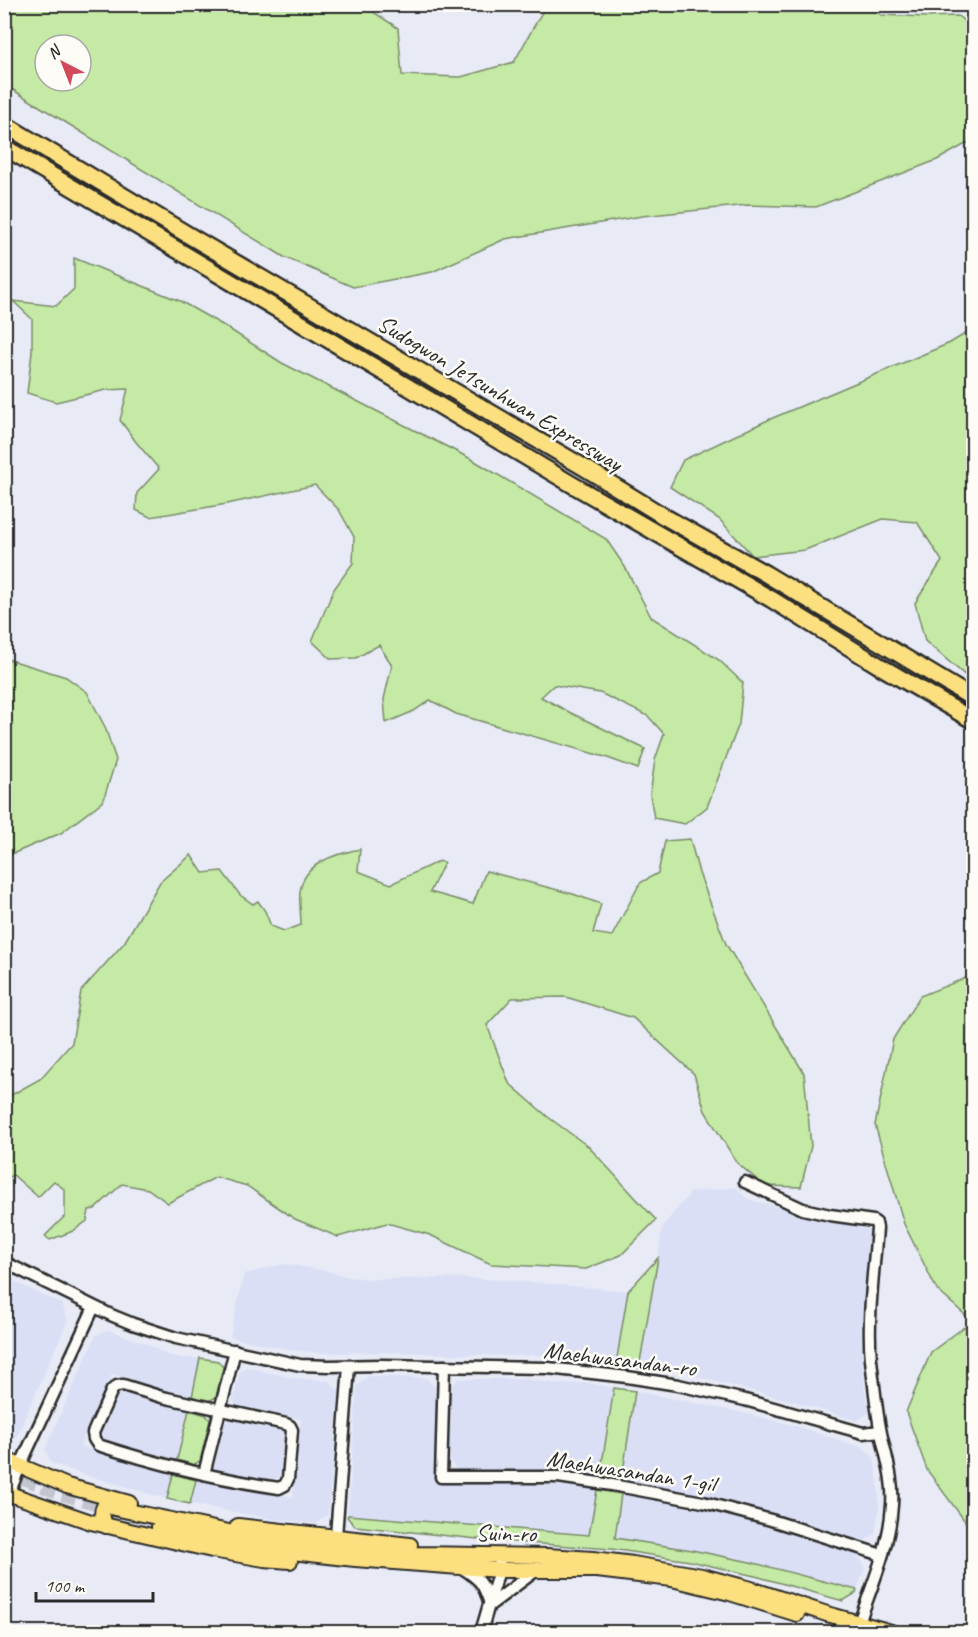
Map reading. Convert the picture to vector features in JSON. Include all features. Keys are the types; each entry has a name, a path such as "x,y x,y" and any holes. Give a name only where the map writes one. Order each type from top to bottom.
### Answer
{"highway":[{"name":"Sudogwon Je1sunhwan Expressway","path":"4,124 974,699"},
{"name":"Sudogwon Je1sunhwan Expressway","path":"4,147 974,721"}],"main road":[{"path":"4,1459 67,1486 110,1512 438,1548 460,1561"},
{"path":"7,1493 91,1522 110,1512"},
{"name":"Suin-ro","path":"110,1512 265,1549 355,1559 460,1561 500,1555 593,1559 702,1576 751,1589 826,1614 859,1628"},
{"name":"Suin-ro","path":"460,1561 499,1570 597,1570 672,1580 730,1593 859,1628 891,1632"}],"street":[{"path":"744,1182 803,1209 876,1223 870,1329 871,1358 880,1431 891,1477 892,1504 882,1555 859,1628"},
{"name":"Maehwasandan-ro","path":"4,1262 132,1324 176,1338 300,1365 548,1368 678,1385 745,1400 863,1433 880,1431"},
{"path":"7,1493 94,1307"},
{"path":"204,1474 235,1350"},
{"path":"336,1536 349,1366"},
{"name":"Maehwasandan 1-gil","path":"444,1366 441,1477 558,1477 612,1485 703,1502 771,1520 882,1555"},
{"path":"123,1385 162,1397 221,1409 290,1426 292,1430 288,1479 285,1485 279,1488 150,1461 98,1445 94,1439 93,1434 112,1390 117,1386 123,1385"},
{"path":"481,1632 499,1570 500,1555"},
{"path":"460,1561 485,1587 490,1605"},
{"path":"490,1605 538,1569"}],"shaded area":[{"path":"736,1187 747,1199 870,1230 861,1334 865,1393 869,1412 857,1421 792,1401 701,1378 687,1372 639,1368 662,1227 691,1192"},
{"path":"284,1264 371,1279 466,1278 628,1291 616,1364 559,1355 321,1353 291,1350 230,1337 244,1274"},
{"path":"4,1277 62,1304 68,1320 16,1438 5,1433"},
{"path":"109,1330 150,1345 165,1354 182,1358 200,1358 192,1397 112,1374 80,1446 173,1474 167,1499 51,1463 45,1449 96,1335"},
{"path":"247,1367 292,1378 330,1381 339,1392 328,1514 316,1524 272,1519 190,1504 196,1480 293,1497 301,1419 236,1407 233,1400 240,1371"},
{"path":"368,1376 426,1378 435,1387 434,1483 556,1485 597,1490 589,1535 348,1515 357,1386"},
{"path":"458,1379 526,1379 558,1384 589,1383 614,1388 600,1476 554,1470 457,1470 448,1459 448,1389"},
{"path":"635,1391 740,1412 796,1426 864,1448 874,1458 878,1481 879,1509 875,1534 865,1541 719,1498 622,1479"},
{"path":"125,1393 189,1410 177,1460 103,1440 101,1433 118,1395"},
{"path":"230,1420 281,1430 285,1435 281,1475 275,1480 217,1470 214,1464 223,1424"},
{"path":"621,1494 685,1505 858,1555 865,1567 857,1590 750,1562 614,1538"}],"green space":[{"path":"869,4 881,15 958,16 973,29 973,140 937,160 816,207 748,205 642,216 505,239 432,272 353,287 284,257 5,85 5,5 365,5 398,28 402,75 461,77 514,62 546,5"},
{"path":"74,258 180,301 282,363 473,460 606,539 625,567 651,617 719,660 743,683 739,724 707,807 685,824 654,818 650,795 655,760 664,734 648,716 600,693 554,685 541,697 645,749 638,769 605,757 456,714 430,700 414,711 386,723 384,699 392,665 379,645 356,658 331,659 312,641 334,589 353,563 354,537 339,510 315,485 227,504 150,517 136,510 137,493 159,469 120,420 128,389 106,390 56,402 27,393 32,352 32,319 13,301 56,306 74,289"},
{"path":"973,329 973,682 925,641 915,603 942,561 917,522 883,519 805,550 753,556 719,519 670,487 683,460 768,420 950,343"},
{"path":"4,658 66,677 87,692 105,727 116,760 103,801 61,833 5,857"},
{"path":"690,839 699,873 726,944 804,1073 811,1146 801,1187 765,1186 737,1163 705,1111 694,1074 633,1018 566,997 512,998 487,1025 509,1083 548,1117 589,1147 656,1220 621,1255 586,1269 491,1264 430,1235 387,1223 338,1237 295,1219 247,1186 216,1177 168,1203 148,1189 122,1184 95,1209 89,1210 87,1221 73,1231 50,1240 45,1236 65,1216 65,1190 54,1181 38,1197 13,1175 5,1180 4,1099 40,1079 72,1043 81,991 124,943 160,882 191,855 203,873 222,871 240,895 253,904 258,901 271,926 284,931 301,925 300,892 307,874 322,861 360,849 358,871 391,884 439,861 444,863 430,892 473,904 486,871 573,894 601,904 593,933 612,936 640,883 658,873 665,841"},
{"path":"973,975 973,1532 927,1470 906,1412 931,1352 972,1321 937,1290 904,1224 875,1125 893,1039 920,996"},
{"path":"658,1258 639,1368 616,1364 628,1291"},
{"path":"200,1358 218,1361 223,1367 216,1397 209,1401 192,1397"},
{"path":"614,1388 635,1391 622,1479 600,1476"},
{"path":"189,1410 206,1415 210,1420 200,1461 193,1465 177,1460"},
{"path":"173,1474 196,1480 190,1504 167,1499"},
{"path":"597,1490 621,1494 615,1538 750,1562 857,1590 856,1593 843,1601 759,1577 690,1561 612,1549 487,1540 355,1526 347,1517 348,1515 589,1535"}],"tunnel":[{"path":"4,1470 62,1494 114,1508"}]}
